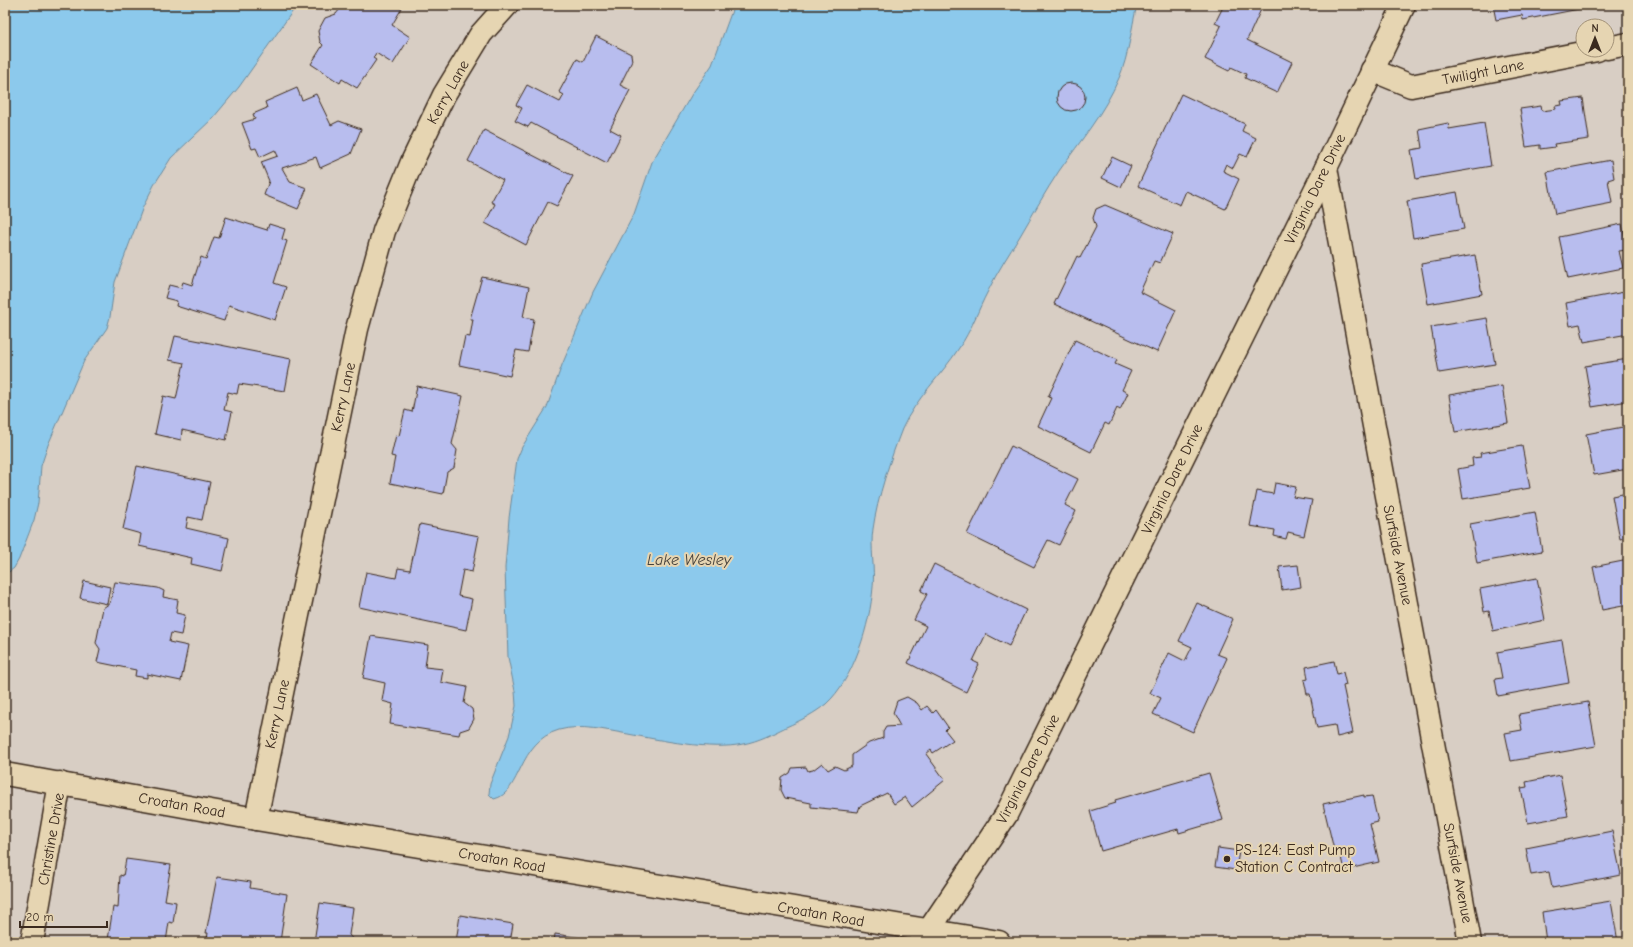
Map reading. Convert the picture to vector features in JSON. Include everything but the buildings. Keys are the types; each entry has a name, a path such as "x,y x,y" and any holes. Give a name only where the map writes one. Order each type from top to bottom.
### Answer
{"street":[{"name":"Kerry Lane","path":"256,819 357,329 384,231 412,162 444,95 481,34 507,5"},
{"name":"Virginia Dare Drive","path":"925,937 1006,815 1326,168 1404,5"},
{"path":"1615,46 1628,44"},
{"name":"Twilight Lane","path":"1372,70 1410,86 1575,54"},
{"name":"Surfside Avenue","path":"1326,168 1470,942"},
{"name":"Croatan Road","path":"5,774 925,937 999,942"},
{"name":"Christine Drive","path":"32,942 60,784"}],"water":[{"path":"5,5 297,5 239,87 213,118 171,158 154,185 143,207 115,282 107,328 84,361 48,445 41,466 38,503 34,520 19,559 14,568 5,575"},
{"name":"Lake Wesley","path":"734,5 1137,5 1128,51 1113,91 1092,126 1059,171 1044,195 995,277 971,328 963,341 952,358 914,407 902,429 885,478 875,517 872,543 873,587 864,634 852,666 836,693 822,707 797,722 749,743 730,746 670,742 593,728 567,728 559,730 545,736 535,745 527,756 510,787 503,795 494,799 489,794 490,784 509,736 516,706 515,691 508,657 505,568 509,518 517,459 522,447 547,407 562,365 593,292 634,214 652,162 692,94 712,65"}],"place":[{"name":"PS-124: East Pump Station C Contract","path":"1227,859"}]}
